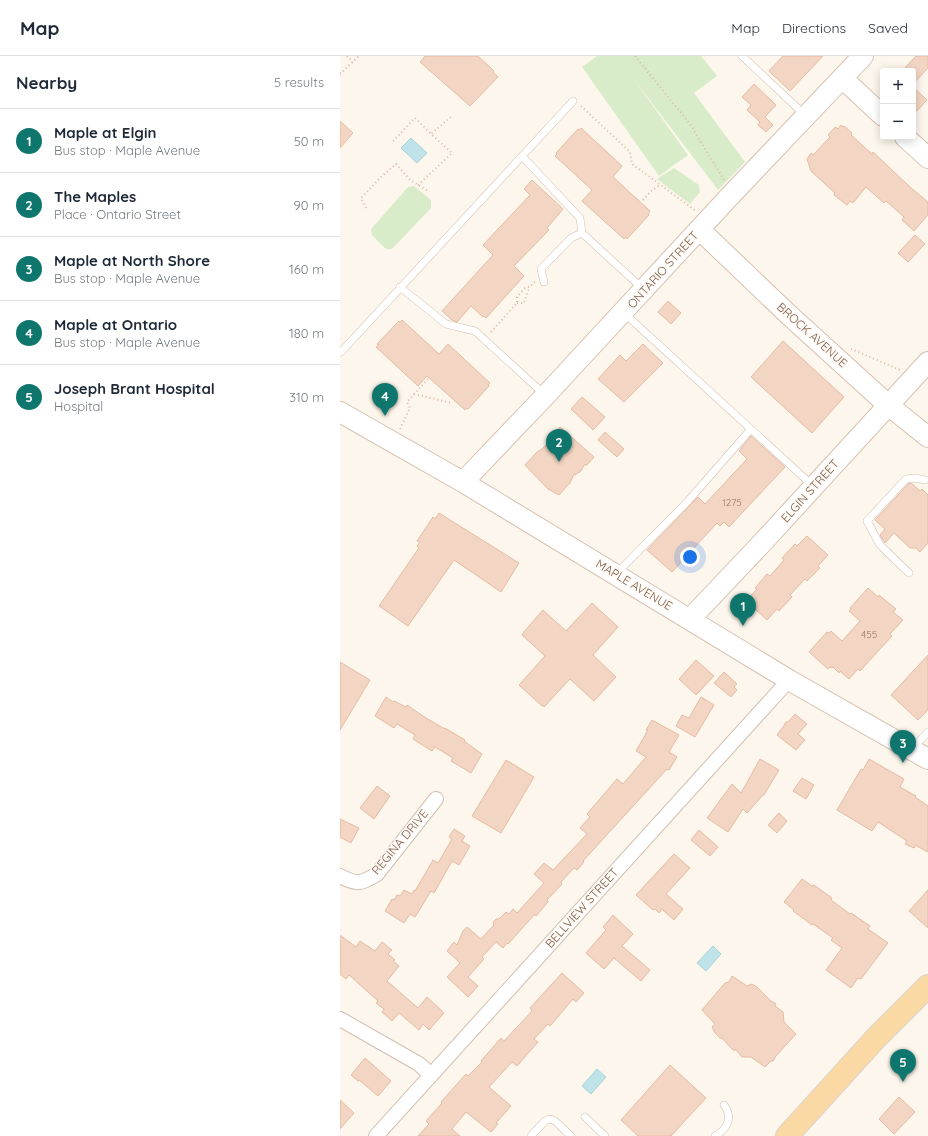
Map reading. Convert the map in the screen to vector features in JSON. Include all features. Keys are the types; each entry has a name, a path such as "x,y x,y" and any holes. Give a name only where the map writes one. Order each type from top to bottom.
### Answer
{"main road":[{"path":"787,1136 876,1038 928,986"}],"street":[{"name":"ONTARIO STREET","path":"463,482 624,312 732,194 862,56"},
{"path":"842,78 880,113"},
{"path":"908,140 928,158"},
{"name":"BROCK AVENUE","path":"706,223 789,315 888,405 928,437"},
{"name":"ELGIN STREET","path":"690,619 922,369"},
{"name":"MAPLE AVENUE","path":"340,412 463,482 789,680 928,759"},
{"name":"BELLVIEW STREET","path":"376,1136 789,680"},
{"name":"REGINA DRIVE","path":"340,876 351,882 364,882 377,874 436,799"},
{"path":"340,1019 419,1064 431,1075"}],"lane":[{"path":"742,56 806,116"},
{"path":"341,352 573,101"},
{"path":"522,156 580,218 582,233 644,290"},
{"path":"544,279 541,269 560,254 571,238 582,233"},
{"path":"400,287 446,324 476,331 546,395"},
{"path":"624,312 814,486"},
{"path":"616,574 688,501 751,429"},
{"path":"909,573 880,545 868,521 906,479 927,479"},
{"path":"911,750 928,732"},
{"path":"715,1136 726,1127 729,1121 729,1112 724,1105"},
{"path":"585,1117 605,1136"},
{"path":"531,1136 545,1121 550,1119 555,1121 571,1136"}],"path":[{"path":"347,56 353,62"},
{"path":"340,74 359,56"},
{"path":"636,56 690,124 732,194"},
{"path":"573,101 587,111 630,152 632,164 695,210 706,223"},
{"path":"431,134 452,116"},
{"path":"393,141 415,118 452,153 418,185"},
{"path":"366,208 361,198 396,164 410,180 428,191"},
{"path":"643,200 651,191 660,185"},
{"path":"484,339 517,303 517,296 525,288 530,287 544,279"},
{"path":"517,303 524,303 526,300 526,294 530,287"},
{"path":"849,348 922,369"},
{"path":"393,442 410,408 407,402 428,379"},
{"path":"414,394 452,402"}],"green space":[{"path":"597,56 701,56 717,76 694,93 745,162 718,190 633,78 688,155 659,176 582,67"},
{"path":"674,168 699,185 700,192 690,204 657,179"},
{"path":"414,186 431,200 431,208 392,249 386,249 372,235 371,229 408,187"}],"water":[{"path":"411,138 427,153 417,163 401,148"},
{"path":"713,946 721,954 706,971 697,963"},
{"path":"597,1069 606,1077 591,1094 582,1086"}],"building":[{"path":"425,56 478,56 494,71 493,72 498,77 470,106 420,62"},
{"path":"783,56 823,56 790,91 769,71"},
{"path":"916,56 928,56 928,68 916,81 916,68 905,68"},
{"path":"754,84 776,105 765,117 773,125 766,132 758,125 760,122 747,110 751,105 742,97"},
{"path":"916,90 927,100 916,112"},
{"path":"340,121 353,133 340,148"},
{"path":"841,125 852,133 851,135 872,154 873,152 928,202 928,215 914,231 902,220 904,217 886,201 884,203 866,187 853,203 850,201 847,205 834,195 835,193 811,171 807,159 811,153 813,155 830,137 828,135 835,127 838,129"},
{"path":"581,128 622,166 613,177 650,211 648,214 649,215 627,239 626,237 624,239 582,201 592,190 555,156 578,129 579,130"},
{"path":"532,180 563,209 547,228 549,230 514,266 524,276 486,318 471,306 457,322 452,320 442,311 493,255 483,245 530,195 524,189"},
{"path":"915,235 925,244 908,262 898,253"},
{"path":"668,301 681,313 671,324 658,312"},
{"path":"402,320 439,354 448,344 490,383 468,409 466,408 465,410 427,376 418,386 376,347 379,345 377,344 399,321 400,322"},
{"path":"783,341 844,397 812,433 751,377"},
{"path":"643,344 663,363 624,402 598,379 620,355 626,361"},
{"path":"582,397 605,417 593,430 571,409"},
{"path":"560,427 594,457 587,465 584,465 581,471 573,476 570,483 559,495 548,489 525,465 547,444 548,440"},
{"path":"605,432 624,449 617,457 598,440"},
{"path":"751,436 785,467 729,527 724,522 720,526 717,523 672,572 647,550 698,497 705,504 747,459 739,451"},
{"path":"911,483 920,491 922,489 928,495 928,543 920,552 916,548 910,548 894,533 885,543 880,535 885,529 875,520 908,484"},
{"path":"439,513 519,563 501,592 454,560 408,626 379,606 419,548 417,546 420,542 417,541 433,517 435,519"},
{"path":"807,536 828,555 818,566 820,568 807,581 805,579 790,595 792,597 779,611 777,609 767,620 746,601 757,589 755,588 767,574 770,576 784,560 782,558 795,544 797,546"},
{"path":"868,588 896,609 893,612 903,620 890,634 892,636 860,671 858,669 849,679 833,667 828,669 809,652 827,632 829,633 831,631 842,641 860,621 849,611 851,609 850,608"},
{"path":"592,603 618,627 593,655 616,677 594,701 570,679 544,707 519,685 545,656 522,635 543,610 566,631"},
{"path":"928,655 928,710 918,720 891,695"},
{"path":"696,660 714,676 696,695 679,679"},
{"path":"340,662 370,680 340,730"},
{"path":"724,672 737,684 734,687 737,690 731,697 714,683"},
{"path":"386,697 393,702 394,701 406,707 407,705 426,718 465,740 464,741 482,754 471,773 451,761 453,758 435,747 432,751 413,739 415,735 397,724 394,728 375,716"},
{"path":"701,697 714,705 695,737 676,726 682,715 689,718"},
{"path":"795,714 807,724 798,734 805,740 796,750 777,735 786,722 788,722"},
{"path":"652,720 679,735 669,752 677,757 669,770 667,769 583,861 584,862 577,870 574,868 561,882 562,884 547,900 548,902 508,944 507,943 503,948 496,942 482,957 484,959 468,977 478,986 468,997 447,977 460,963 447,951 454,942 457,945 463,931 467,927 481,939 494,925 493,922 496,919 499,919 506,912 509,914 513,909 517,913 544,883 534,874 544,863 553,870 587,834 580,828 590,817 587,814 617,779 623,784 646,757 636,751"},
{"path":"760,759 779,770 764,795 747,813 743,809 728,832 707,818 732,784 741,793"},
{"path":"869,759 904,779 900,787 916,796 915,797 928,806 928,852 915,845 914,848 905,844 907,841 878,822 872,831 837,810 861,769 863,770"},
{"path":"506,760 534,777 501,833 472,816"},
{"path":"802,778 814,785 806,799 793,791"},
{"path":"377,786 390,796 374,819 360,808"},
{"path":"779,813 787,821 777,833 768,825"},
{"path":"340,819 359,828 351,843 340,837"},
{"path":"454,829 465,836 462,841 470,846 459,865 452,861 434,893 431,891 415,917 410,914 404,923 385,911 392,899 394,900 397,895 400,896 404,890 412,894 414,890 415,891 433,860 438,863 452,839 449,837"},
{"path":"699,830 718,847 710,856 691,840"},
{"path":"674,854 690,868 666,894 683,909 674,920 662,909 659,913 655,909 653,910 636,895"},
{"path":"802,879 812,886 814,885 850,914 851,913 870,926 868,929 888,943 861,979 858,978 851,988 826,970 842,948 831,940 833,938 813,924 812,925 793,911 794,910 784,902"},
{"path":"928,890 928,928 909,911"},
{"path":"613,915 633,934 622,946 650,970 641,981 614,958 604,969 586,953 606,930 603,927"},
{"path":"340,935 356,947 360,941 375,951 382,942 392,950 388,954 399,966 387,981 418,1008 427,997 444,1013 429,1030 423,1024 419,1030 399,1013 392,1021 382,1012 384,1009 376,1003 378,1001 349,975 346,979 340,974"},
{"path":"562,973 584,993 576,1002 573,999 550,1026 548,1024 534,1039 538,1042 517,1066 512,1062 489,1087 511,1106 496,1123 498,1124 491,1132 466,1112 452,1129 460,1136 418,1136 429,1124 426,1121 442,1103 441,1102 466,1074 468,1076 482,1062 481,1061 501,1038 504,1041 532,1011 530,1008"},
{"path":"732,976 747,986 752,984 757,987 776,1004 775,1006 783,1012 784,1022 796,1034 773,1061 765,1067 751,1057 742,1057 736,1050 733,1050 715,1033 712,1027 715,1024 702,1010 725,983 729,982"},
{"path":"365,1058 391,1081 378,1096 351,1075"},
{"path":"670,1065 706,1098 671,1136 638,1136 621,1120"},
{"path":"899,1097 915,1112 894,1134 879,1119"},
{"path":"340,1100 354,1113 340,1129"}],"place":[{"name":"Maple at Ontario","path":"385,416"},
{"name":"The Maples","path":"559,462"},
{"name":"Maple at Elgin","path":"743,626"},
{"name":"Maple at North Shore","path":"903,763"},
{"name":"Joseph Brant Hospital","path":"903,1082"}]}
